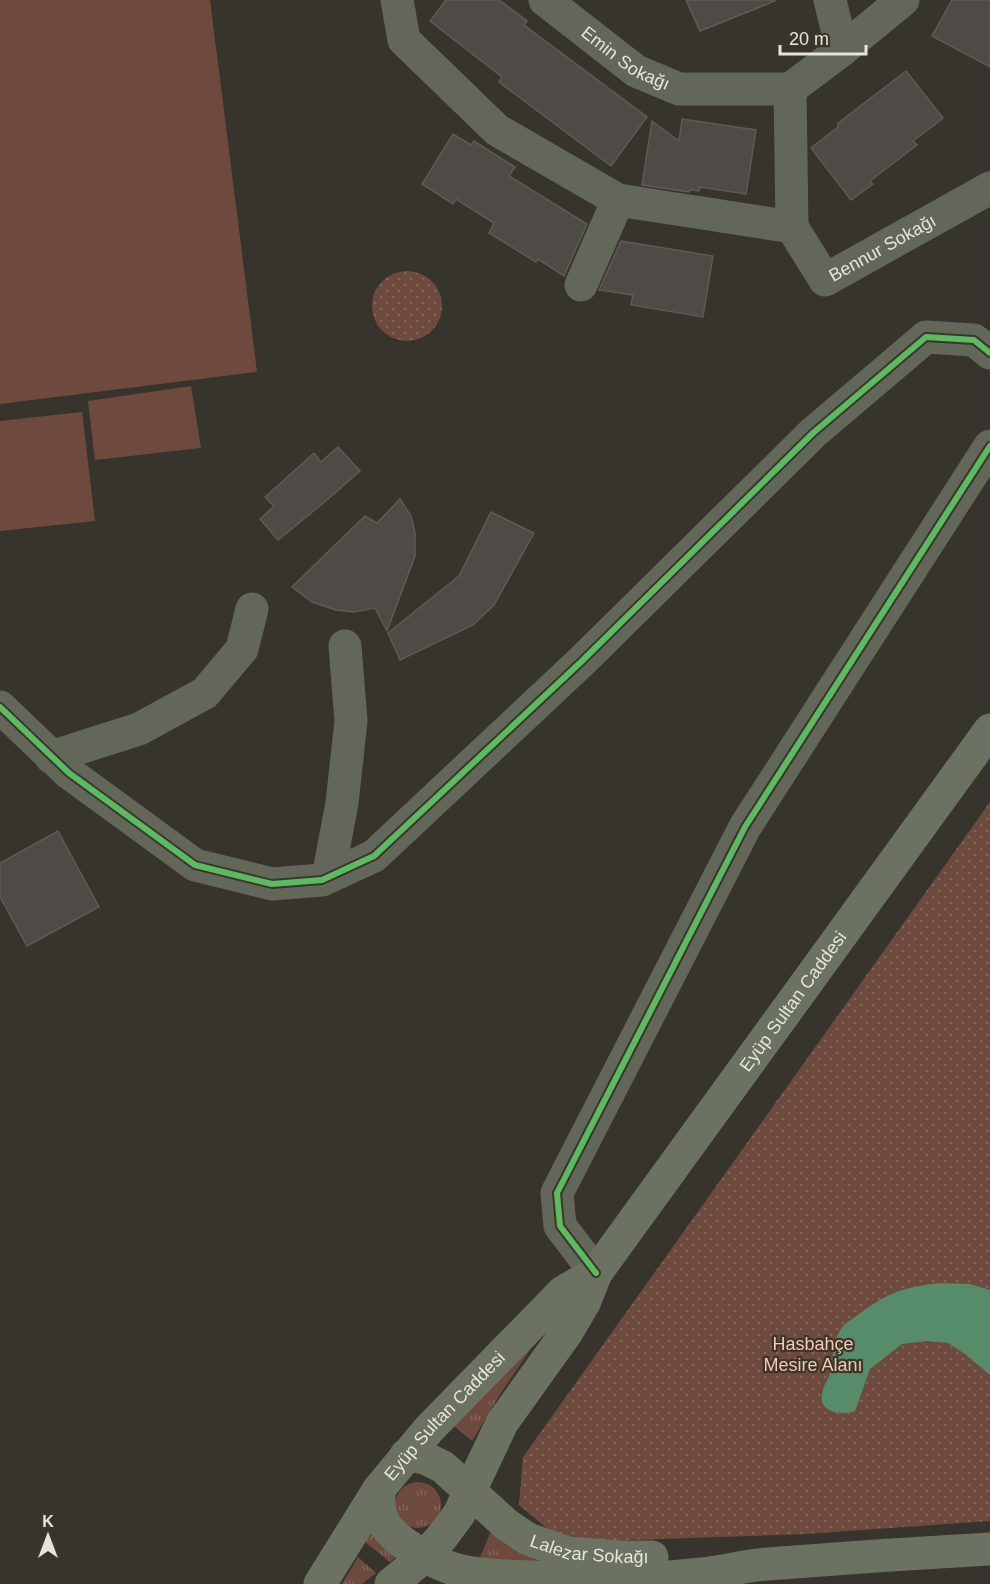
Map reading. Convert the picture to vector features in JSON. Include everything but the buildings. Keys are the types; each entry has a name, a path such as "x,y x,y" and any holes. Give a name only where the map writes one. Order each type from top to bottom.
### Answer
{"main road":[{"name":"Eyüp Sultan Caddesi","path":"391,1584 425,1556 459,1514 502,1423 567,1332 584,1303 596,1273 990,730"},
{"name":"Eyüp Sultan Caddesi","path":"320,1584 380,1489 406,1455 563,1292 596,1273"},
{"path":"406,1455 425,1458 443,1467 471,1491"},
{"path":"380,1489 379,1503 382,1520 392,1534 425,1556"},
{"name":"Lalezar Sokağı","path":"471,1491 507,1526 528,1539 568,1553 621,1557 687,1557 764,1564"},
{"name":"Lalezar Sokağı","path":"425,1556 455,1570 484,1575 562,1579 651,1579 764,1564 990,1549"}],"street":[{"path":"398,0 404,40 497,130 618,200 792,227 790,89 903,0"},
{"name":"Emin Sokağı","path":"544,0 636,71 679,89 790,89"},
{"path":"830,0 842,50"},
{"name":"Bennur Sokağı","path":"792,227 825,280 990,188"},
{"path":"581,285 618,200"},
{"path":"0,707 69,773 195,865 272,884 322,880 374,856 582,661 813,433 926,337 974,340 990,353"},
{"path":"596,1273 560,1226 557,1193 745,827 990,446"},
{"path":"51,757 140,729 205,693 242,649 252,609"},
{"path":"328,877 342,803 351,721 345,646"}],"green space":[{"path":"0,0 210,0 257,372 0,404"},
{"path":"407,271 420,274 432,281 439,293 442,306 439,319 432,331 420,338 407,341 394,338 382,331 375,319 372,306 375,293 382,281 394,274"},
{"path":"191,386 201,448 95,460 88,401"},
{"path":"82,412 95,521 0,531 0,421"},
{"name":"Hasbahçe Mesire Alanı","path":"990,802 990,1521 806,1534 598,1541 554,1534 519,1505 523,1457"},
{"path":"540,1335 501,1393 472,1441 454,1426"},
{"path":"418,1482 434,1489 441,1505 434,1521 418,1528 402,1521 395,1505 402,1489"},
{"path":"371,1530 397,1556 390,1562 365,1542"},
{"path":"491,1531 549,1562 479,1560"},
{"path":"358,1557 376,1573 362,1584 342,1584"}],"shaded area":[{"path":"939,1283 970,1284 990,1290 990,1375 948,1343 927,1341 902,1344 870,1369 855,1411 842,1413 826,1408 822,1397 823,1390 829,1375 835,1342 844,1325 888,1296 905,1289"}],"cycle path":[{"path":"0,707 69,773 195,865 272,884 322,880 374,856 582,661 813,433 926,337 974,340 990,353"},
{"path":"596,1273 560,1226 557,1193 745,827 990,446"}]}
